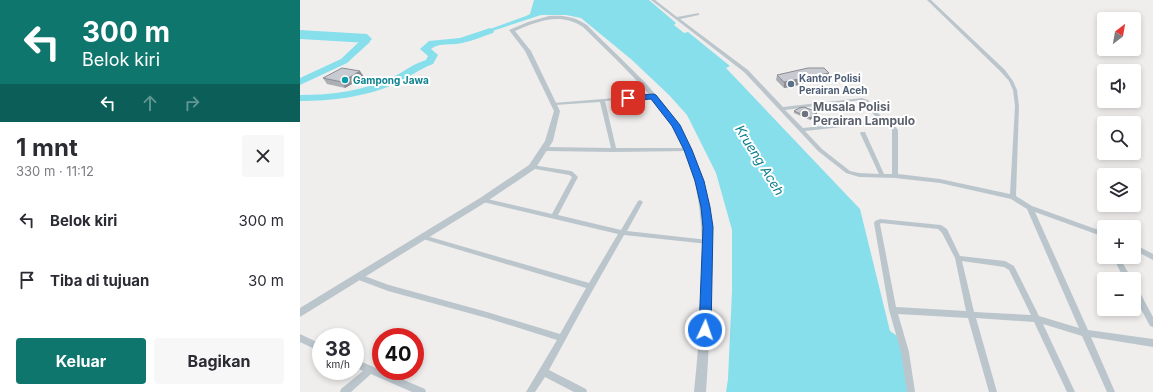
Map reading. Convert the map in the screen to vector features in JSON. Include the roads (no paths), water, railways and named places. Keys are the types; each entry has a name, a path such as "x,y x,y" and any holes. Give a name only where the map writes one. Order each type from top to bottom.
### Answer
{"street":[{"path":"653,0 746,71 829,158 848,172 859,175 882,175 928,179 1013,197 1030,208 1097,232"},
{"path":"930,0 1003,71 1013,85 1017,106 1013,197"},
{"path":"677,18 698,14"},
{"path":"300,313 483,200 532,167 545,149 551,136 557,114 556,104 528,51 512,30 545,19 560,18 578,21 653,96 673,121 688,150 699,181 706,207 708,242 703,361 700,392"},
{"path":"556,104 653,96"},
{"path":"782,108 862,99 866,101 882,121"},
{"path":"602,100 614,150"},
{"path":"802,130 888,120 895,130 895,176"},
{"path":"863,133 882,175"},
{"path":"545,149 688,150"},
{"path":"532,167 571,173 575,177 554,217"},
{"path":"483,200 624,233 708,242"},
{"path":"530,392 544,372 591,286 624,233 640,202"},
{"path":"1030,208 1111,392"},
{"path":"911,392 905,352 893,310 877,222 939,227 946,231 958,258 971,316 993,392"},
{"path":"423,237 591,286"},
{"path":"1141,251 1153,258"},
{"path":"958,258 1010,266 1071,392"},
{"path":"359,277 388,288 487,315 562,338"},
{"path":"1141,302 1153,324"},
{"path":"893,310 1037,320 1085,333 1153,343"},
{"path":"300,338 312,344"},
{"path":"364,367 422,392"},
{"path":"344,392 370,370"},
{"path":"544,372 583,392"}],"water":[{"name":"Krueng Aceh","path":"534,0 649,0 676,23 674,25 684,33 688,32 730,66 726,68 860,209 890,331 900,338 908,392 726,392 728,379 732,291 732,230 716,173 687,115 669,95 632,60 581,18 566,15 541,15 474,37 471,36 530,14"},
{"path":"300,30 367,34 372,39 368,43 300,39"}],"waterway":[{"path":"300,98 350,94 386,84 397,79 410,70 430,62 433,55 425,49 432,43 460,41 490,31"},
{"path":"300,82 344,61 365,42 364,39 348,38"}],"place":[{"name":"Gampong Jawa","path":"345,80"},
{"name":"Kantor Polisi Perairan Aceh","path":"791,84"},
{"name":"Musala Polisi Perairan Lampulo","path":"805,114"}]}
